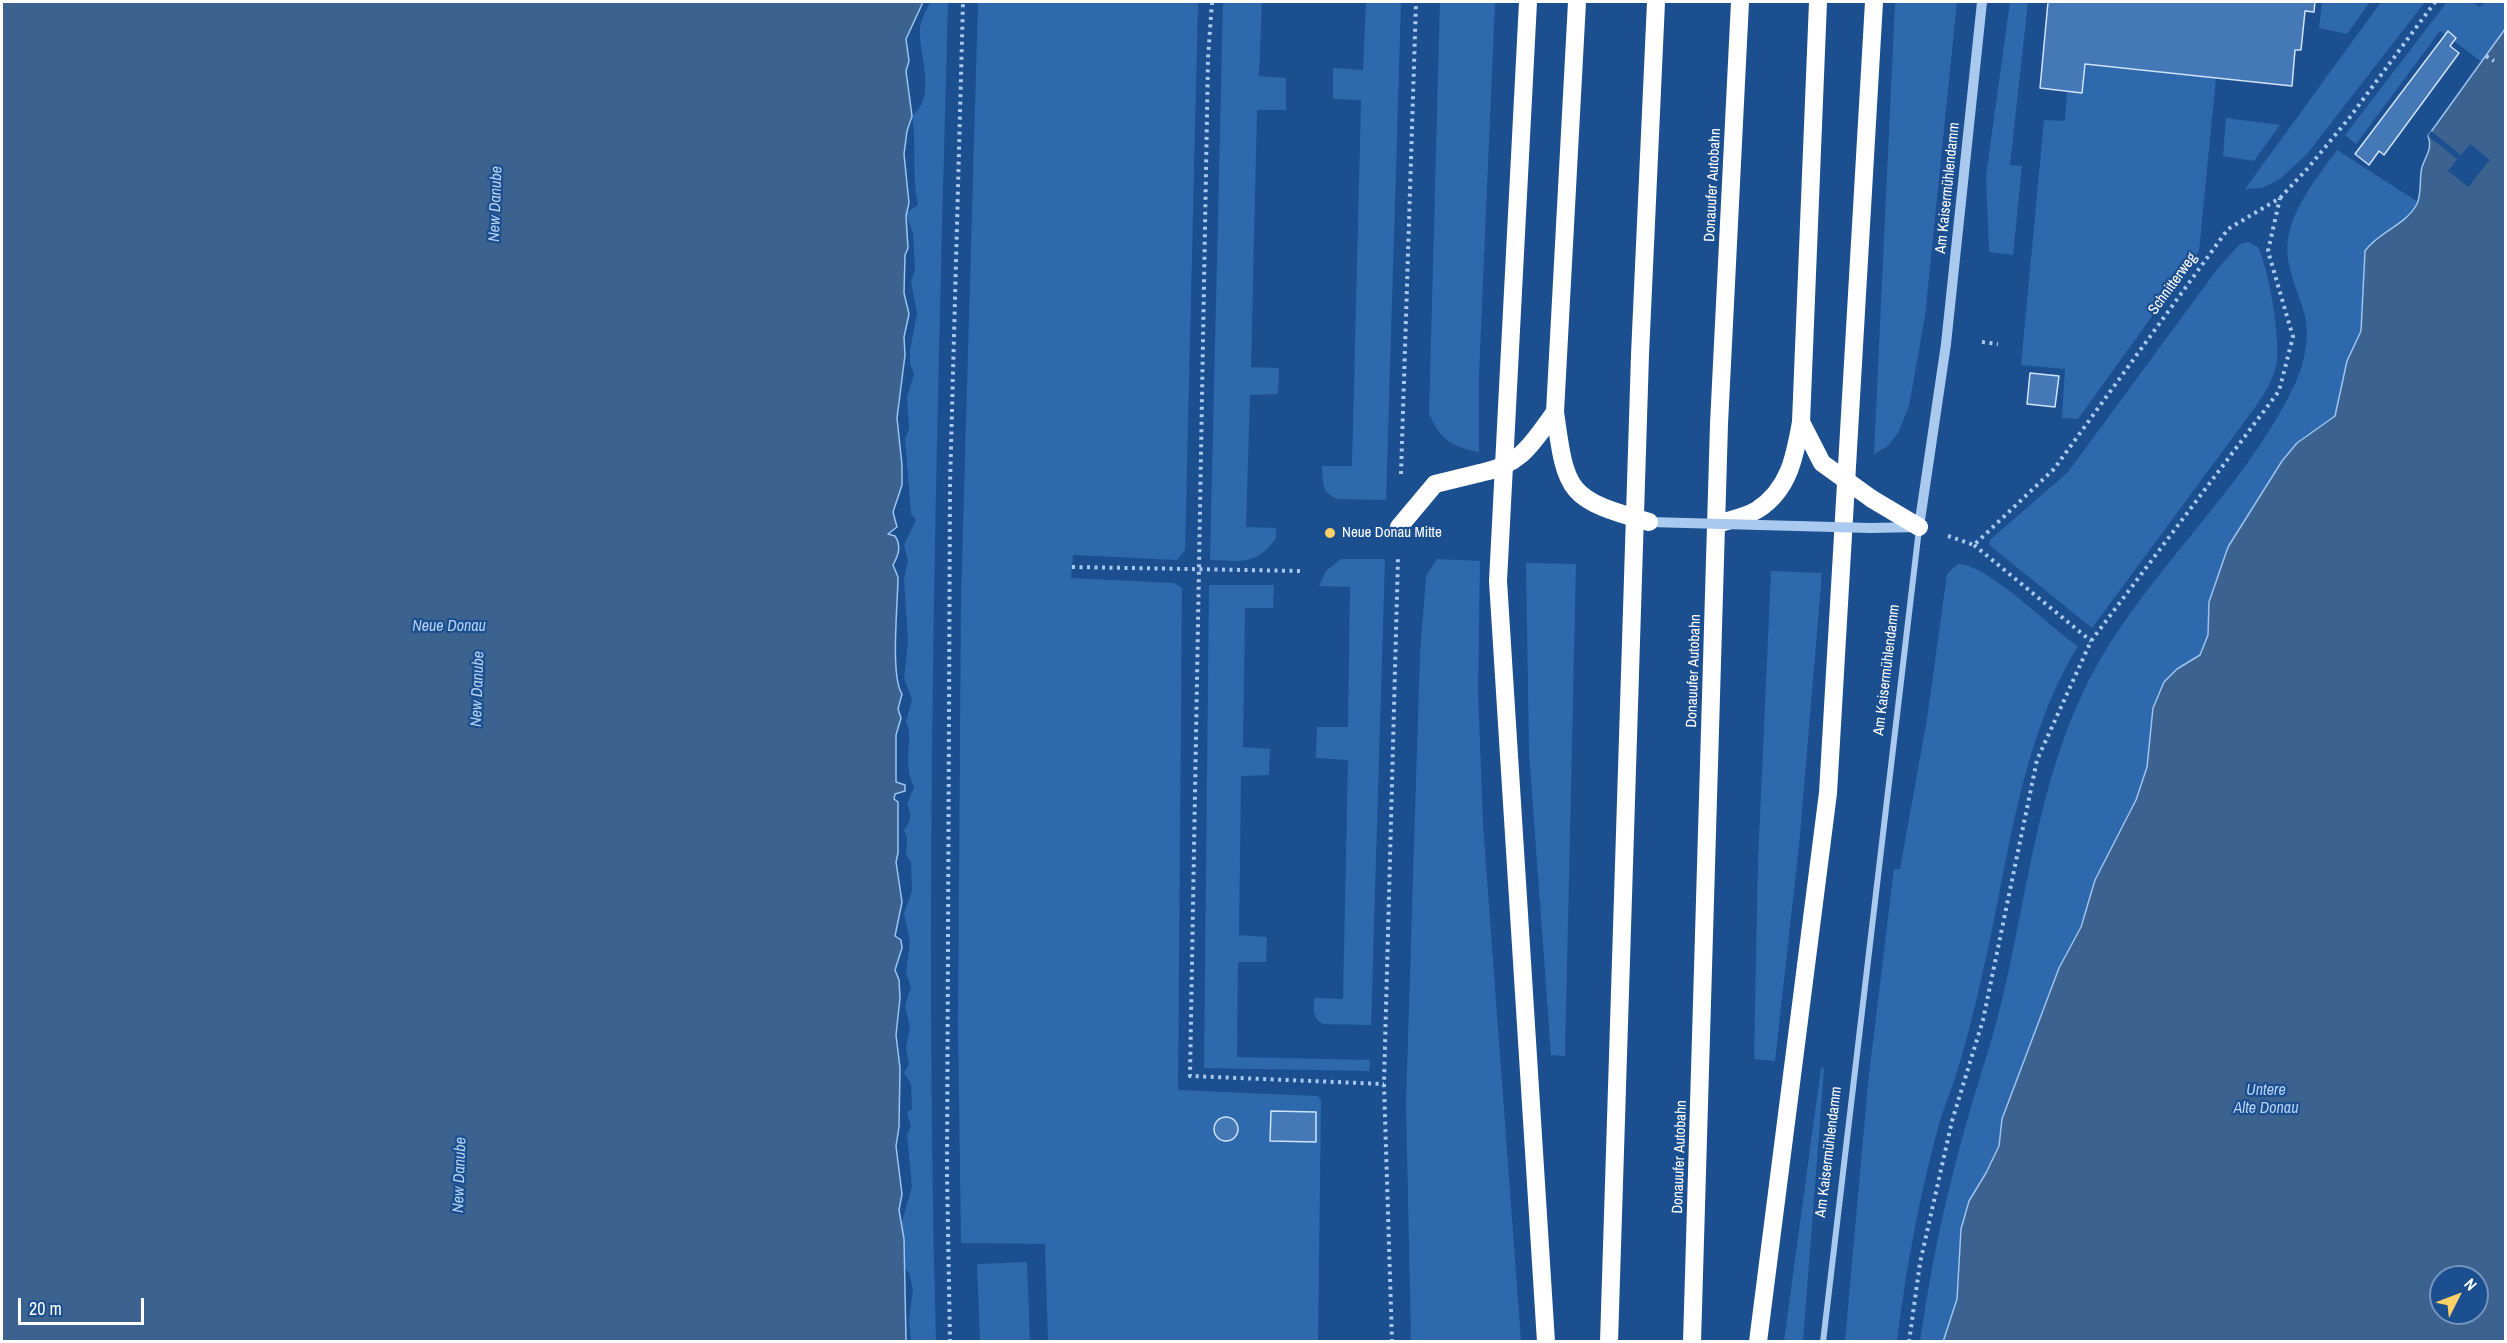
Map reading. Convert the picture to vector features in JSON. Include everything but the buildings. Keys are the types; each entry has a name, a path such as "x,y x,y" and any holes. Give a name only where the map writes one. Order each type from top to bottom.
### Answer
{"highway":[{"path":"1528,2 1498,581 1546,1341"},
{"path":"1577,2 1555,412 1565,475 1581,496 1605,510 1649,522"},
{"path":"1609,1341 1639,367 1656,2"},
{"name":"Donauufer Autobahn","path":"1692,1341 1719,424 1740,2"},
{"path":"1717,524 1756,511 1780,490 1794,461 1801,422 1818,2"},
{"path":"1758,1341 1828,793 1874,2"},
{"path":"1399,527 1435,484 1500,469 1521,457 1555,412"},
{"path":"1801,422 1822,463 1872,500 1919,527"}],"street":[{"name":"Am Kaisermühlendamm","path":"1823,1341 1919,527 1946,344 1982,2"},
{"path":"1649,522 1871,528 1919,527"}],"path":[{"path":"950,1341 947,1173 950,486 963,2"},
{"path":"1212,2 1208,58 1190,1076 1384,1084"},
{"path":"1392,1341 1384,1084 1416,2"},
{"name":"Schnitterweg","path":"1974,545 2054,469 2228,229 2280,198 2350,117 2435,2"},
{"path":"2486,56 2494,61"},
{"path":"1909,1341 1920,1263 1952,1121 1983,1020 2037,760 2091,641 2279,391 2293,337 2268,251 2280,198"},
{"path":"1982,342 1998,344"},
{"path":"1919,527 1974,545 2091,641"},
{"path":"1072,567 1302,571"}],"shaded area":[{"path":"930,2 948,2 939,337 931,839 936,1341 911,1341 909,1321 913,1289 909,1273 904,1267 901,1225 912,1187 907,1134 911,1127 907,1112 912,1109 911,1084 904,1073 909,1064 906,1048 910,1027 905,1006 911,987 906,973 910,942 904,913 912,891 911,862 906,855 907,838 904,830 910,815 907,804 914,787 910,777 909,735 906,722 912,699 904,679 908,641 904,579 908,561 904,545 916,520 911,514 905,439 909,429 907,397 914,374 910,364 910,351 917,313 911,282 915,269 913,232 906,216 907,212 918,205 912,116 920,108 924,98 925,74 920,28"},
{"path":"978,2 1198,2 1185,550 1177,560 1073,555 1071,578 1174,583 1182,588 1178,1090 1318,1096 1321,1101 1318,1341 1048,1341 1045,1244 961,1243 958,1024 961,597","holes":["1271,1111 1315,1112 1315,1142 1270,1141","1230,1116 1238,1124 1237,1134 1229,1141 1221,1141 1213,1133 1214,1123 1222,1117"]},
{"path":"1223,2 1262,2 1259,76 1286,78 1286,110 1257,110 1251,367 1279,368 1278,394 1250,395 1246,527 1276,528 1276,538 1255,558 1239,561 1210,560"},
{"path":"1366,2 1401,2 1386,500 1332,497 1324,486 1322,466 1352,466 1361,100 1333,99 1333,68 1363,70"},
{"path":"1440,2 1495,2 1479,375 1479,452 1461,447 1448,440 1437,429 1429,413"},
{"path":"1895,2 1957,2 1925,316 1909,406 1898,433 1888,446 1874,454"},
{"path":"2010,2 2028,2 2010,165 2022,166 2013,255 1989,252 1986,176"},
{"path":"2322,2 2370,2 2347,34 2319,28"},
{"path":"2381,2 2425,2 2307,154 2280,179 2262,188 2245,189"},
{"path":"2447,2 2472,2 2480,7 2485,2 2505,2 2505,29 2482,62 2440,31 2356,144 2345,135"},
{"path":"2482,62 2485,76 2461,92"},
{"path":"2085,64 2216,78 2199,251 2078,419 2062,418 2065,369 2021,365 2044,120 2065,121 2067,91"},
{"path":"2226,118 2280,125 2254,161 2223,156"},
{"path":"2337,150 2418,202 2451,214 2365,251 2365,272 2372,280 2347,405 2228,547 2209,602 2208,635 2200,655 2150,741 2147,767 2136,800 2095,880 2080,927 2059,968 2002,1119 1999,1146 1986,1173 1960,1251 1957,1299 1962,1311 1965,1341 1920,1342 1947,1197 2002,1000 2036,837 2058,757 2089,680 2111,641 2164,568 2248,462 2273,425 2294,386 2301,370 2307,333 2305,316 2288,259 2290,228 2300,204"},
{"path":"2248,242 2258,247 2273,303 2277,361 2272,379 2256,406 2092,628 1993,548 1989,544 1990,540 2068,472 2218,268 2240,244"},
{"path":"1341,559 1385,559 1371,1025 1323,1024 1315,1016 1314,1009 1314,998 1343,999 1348,760 1316,758 1317,727 1348,727 1350,587 1319,586 1326,571"},
{"path":"1437,559 1480,561 1478,691 1483,824 1521,1341 1411,1341 1406,1103 1420,653 1426,576"},
{"path":"1526,563 1576,564 1565,1056 1551,1055 1529,752"},
{"path":"1958,564 1971,567 2002,585 2078,646 2057,685 2028,766 2007,852 1972,1018 1940,1122 1919,1207 1897,1341 1845,1341 1868,1083 1894,869 1900,869 1927,719 1947,574"},
{"path":"1771,571 1822,573 1799,846 1775,1061 1754,1059 1758,861"},
{"path":"1209,585 1274,585 1273,608 1245,608 1243,747 1270,749 1269,775 1241,776 1239,935 1267,937 1266,962 1238,962 1237,1057 1370,1060 1369,1071 1204,1068"},
{"path":"1821,1068 1824,1069 1803,1341 1784,1341"},
{"path":"1027,1262 1030,1341 980,1341 977,1264"}],"water":[{"name":"Neue Donau","path":"2,2 923,2 906,39 909,61 906,71 912,116 907,131 904,154 909,203 906,216 908,248 905,255 904,293 909,314 904,337 905,355 897,418 902,485 893,512 897,527 888,534 895,536 899,547 893,565 898,577 896,672 902,694 898,709 901,718 896,735 896,782 905,785 905,791 895,794 894,799 898,802 896,862 902,902 895,936 901,940 902,948 895,970 899,980 900,998 896,1035 900,1068 899,1127 896,1146 902,1194 899,1210 904,1239 906,1341 2,1341"},
{"name":"Untere Alte Donau","path":"2505,29 2505,1341 1943,1342 1957,1299 1961,1229 1969,1201 1999,1146 2002,1119 2059,968 2081,927 2095,880 2136,800 2147,767 2153,708 2164,682 2177,669 2200,655 2208,635 2209,602 2228,547 2282,461 2297,443 2335,416 2347,361 2361,331 2365,251 2370,244 2406,218 2417,204 2422,167 2429,148 2428,136"}],"pier":[{"path":"2431,131 2461,155 2470,144 2490,160 2468,187 2448,171 2457,159 2428,136"}],"place":[{"name":"Neue Donau Mitte","path":"1330,533"}],"water label":[{"name":"New Danube","path":"496,204"},
{"name":"New Danube","path":"478,689"},
{"name":"New Danube","path":"460,1175"}]}
